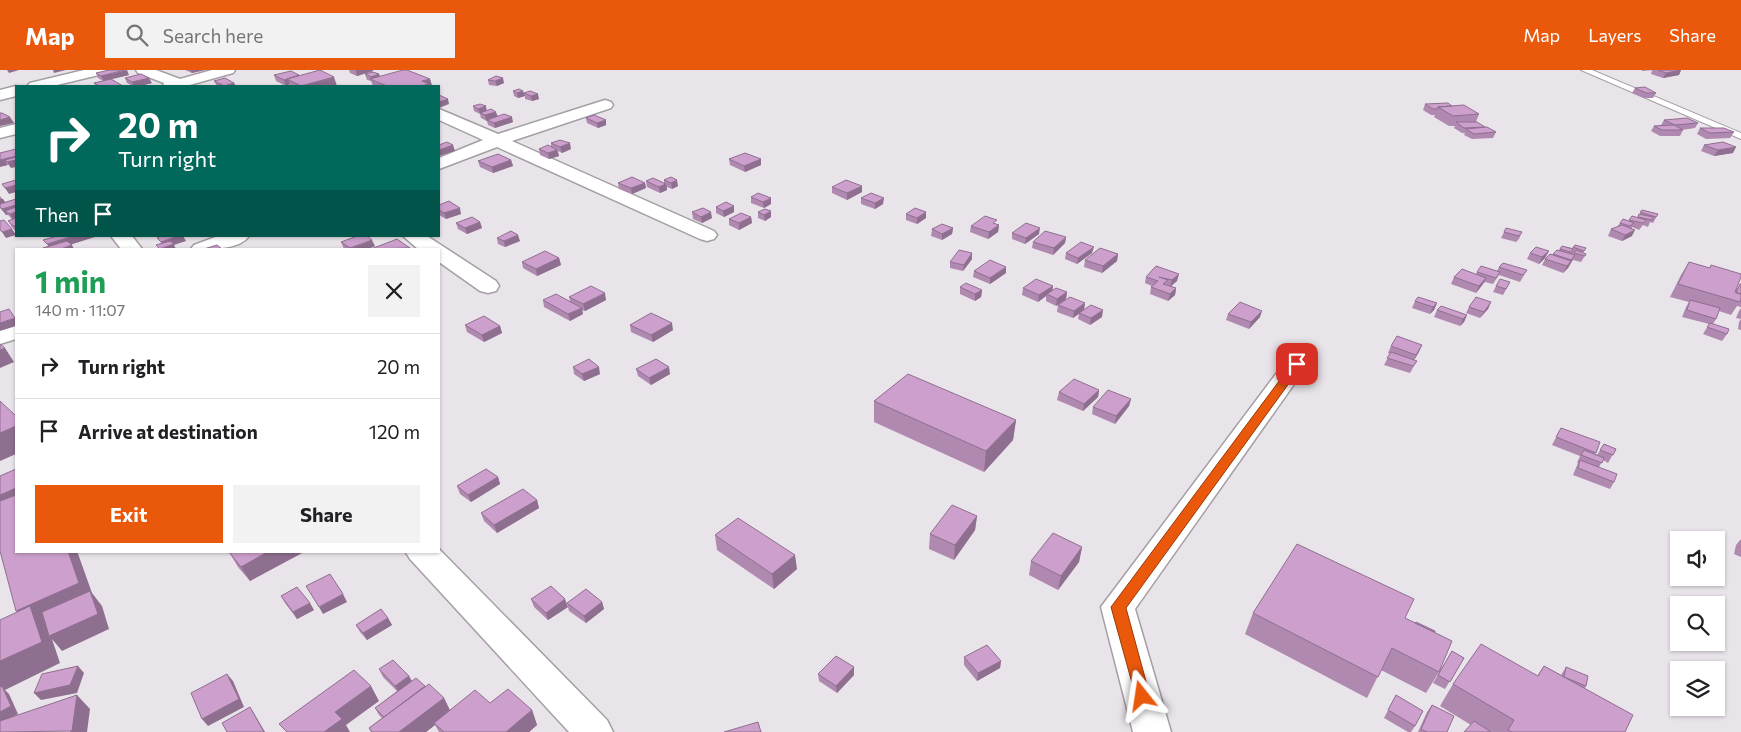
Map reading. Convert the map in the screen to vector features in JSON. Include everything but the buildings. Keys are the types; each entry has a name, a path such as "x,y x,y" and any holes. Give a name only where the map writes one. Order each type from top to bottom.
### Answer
{"street":[{"path":"38,85 102,70"},
{"path":"144,70 175,85 228,70"},
{"path":"0,94 15,91"},
{"path":"440,164 498,140 605,105"},
{"path":"440,114 707,234"},
{"path":"0,133 15,129"},
{"path":"122,237 131,248"},
{"path":"204,248 236,237"},
{"path":"414,237 431,248"},
{"path":"440,254 488,286"},
{"path":"0,337 15,330"},
{"path":"1152,732 1118,607 1297,364"},
{"path":"423,553 594,732"}],"lane":[{"path":"1585,70 1741,136"}],"route":[{"path":"1142,696 1118,607 1297,364"}]}
